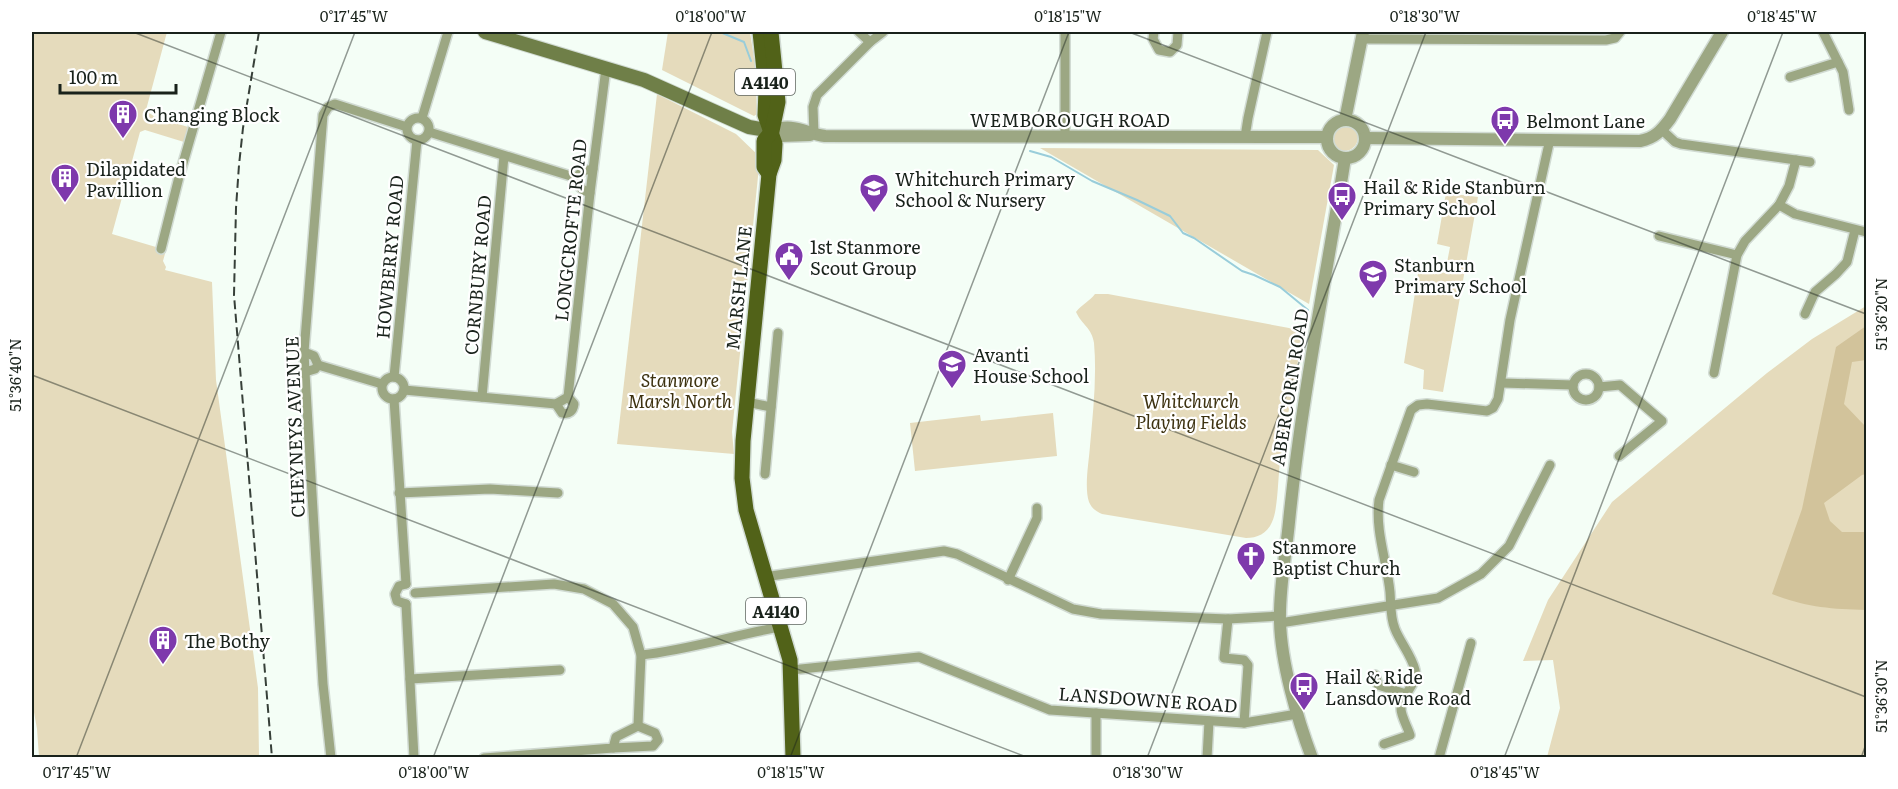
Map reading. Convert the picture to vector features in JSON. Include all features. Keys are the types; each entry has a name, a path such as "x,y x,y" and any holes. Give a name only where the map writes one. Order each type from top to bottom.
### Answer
{"main road":[{"path":"484,32 644,80 749,127 771,131"},
{"name":"A4140","path":"760,32 765,80 765,115 771,131"},
{"name":"A4140","path":"771,32 778,102 771,131"},
{"name":"MARSH LANE","path":"771,131 775,144 774,160 769,174 742,458 744,497 749,525 790,660 793,758"}],"street":[{"path":"161,249 221,32"},
{"path":"422,118 448,32"},
{"path":"859,32 870,42"},
{"path":"814,134 813,106 817,95 883,32"},
{"path":"1065,32 1065,137"},
{"path":"1154,32 1153,39 1159,50 1170,52 1177,45 1178,32"},
{"path":"1245,137 1267,32"},
{"path":"1345,120 1362,35 1545,35 1606,40 1615,38 1620,32"},
{"path":"1365,138 1640,141 1652,138 1662,130 1722,32"},
{"path":"1823,32 1843,72 1849,110"},
{"path":"1790,77 1838,62"},
{"name":"LONGCROFTE ROAD","path":"556,404 562,413 569,413 574,408 574,404 568,397 606,68"},
{"name":"CHEYNEYS AVENUE","path":"331,758 323,684 304,372 323,115 328,107 335,104 407,127"},
{"path":"414,118 422,118 429,125 429,132 423,139 417,140 408,134 407,127 414,118"},
{"path":"1345,120 1359,124 1365,138 1361,151 1345,158 1333,154 1326,137 1331,126 1345,120"},
{"path":"1662,130 1675,142 1681,144 1810,162"},
{"name":"WEMBOROUGH ROAD","path":"771,131 780,136 814,134 825,136 1326,137"},
{"path":"429,132 577,178"},
{"path":"1384,744 1410,735 1401,709 1406,694 1415,681 1415,669 1394,627 1389,606 1390,594 1377,514 1379,500 1411,410 1418,405 1427,404 1487,411 1493,408 1498,399 1510,320 1550,139"},
{"name":"HOWBERRY ROAD","path":"394,377 417,140"},
{"name":"CORNBURY ROAD","path":"482,397 504,156"},
{"name":"ABERCORN ROAD","path":"1312,758 1297,714 1283,649 1280,619 1295,462 1345,158"},
{"path":"1714,373 1737,255 1745,241 1779,205 1789,186 1796,160"},
{"path":"590,193 581,190 577,185 577,178 582,172 593,169"},
{"path":"1779,205 1796,214 1866,232"},
{"path":"1805,314 1815,292 1847,262 1856,230"},
{"path":"1659,236 1737,255"},
{"path":"765,474 778,333"},
{"path":"304,352 314,356 318,365 382,384"},
{"path":"304,372 315,369 318,365"},
{"path":"1585,374 1596,379 1599,387 1594,398 1586,400 1578,397 1573,390 1577,378 1585,374"},
{"path":"394,377 401,380 404,390 400,397 394,399 384,395 382,384 388,378 394,377"},
{"path":"1502,383 1573,385"},
{"path":"1599,387 1620,385 1662,421 1619,456"},
{"path":"404,390 556,404 568,397"},
{"path":"394,399 406,584"},
{"path":"747,402 771,407"},
{"path":"1391,465 1414,472"},
{"path":"764,577 944,551 957,554 1073,609 1101,614 1280,619 1389,606 1438,598 1481,574 1509,546 1550,465"},
{"path":"399,493 490,489 558,493"},
{"path":"1008,580 1037,518 1036,508"},
{"path":"406,584 413,588 415,594 411,602 406,604 397,600 395,594 397,588 406,584"},
{"path":"415,594 554,584 584,589 613,604 633,627 641,655 638,726"},
{"path":"406,604 414,758"},
{"path":"1228,619 1224,658 1244,660 1248,665 1244,723"},
{"path":"641,655 671,652 780,627"},
{"path":"1439,758 1472,643"},
{"name":"LANSDOWNE ROAD","path":"791,670 919,657 1050,710 1244,723 1297,714"},
{"path":"410,678 560,670"},
{"path":"1375,675 1378,685 1406,694"},
{"path":"1096,713 1096,758"},
{"path":"1207,758 1209,721"},
{"path":"484,758 653,746 658,740 655,733 638,726 616,737 613,748"}],"green space":[{"path":"32,32 167,32 146,110 159,118 188,127 184,142 145,130 140,132 112,234 166,250 163,261 165,270 212,282 216,380 258,688 259,757 39,757 32,701"},
{"path":"668,32 750,32 755,65 757,114 754,116 662,70"},
{"name":"Stanmore Marsh North","path":"657,94 736,134 760,157 732,432 734,454 617,444"},
{"path":"1344,123 1354,127 1358,137 1354,147 1344,151 1334,147 1330,137 1334,127"},
{"path":"1040,148 1318,150 1334,165 1309,304"},
{"path":"1446,193 1478,197 1443,392 1423,389 1424,370 1404,363 1419,267 1445,273 1450,247 1437,244"},
{"name":"Whitchurch Playing Fields","path":"1095,294 1108,294 1289,328 1297,331 1302,338 1280,462 1276,510 1270,526 1264,532 1258,536 1246,538 1102,514 1091,506 1087,482 1094,394 1094,343 1091,334 1076,312"},
{"path":"1866,306 1866,757 1547,757 1560,708 1553,660 1523,661 1548,600 1612,502 1767,373 1812,339"},
{"path":"1053,413 1057,456 915,471 910,423 980,415 981,421"}],"shaded area":[{"path":"1866,326 1866,360 1852,362 1844,404 1866,427 1866,474 1824,503 1830,521 1842,532 1866,532 1866,610 1807,605 1772,594 1802,509 1836,347"}],"waterway":[{"path":"720,32 744,42 751,61"},
{"path":"1030,151 1051,157 1092,181 1170,216 1183,233 1242,271 1280,287 1308,310"}],"railway":[{"path":"259,32 239,165 234,295 272,758"}],"place":[{"name":"Changing Block","path":"123,140"},
{"name":"Belmont Lane","path":"1505,146"},
{"name":"Dilapidated Pavillion","path":"65,204"},
{"name":"Whitchurch Primary School & Nursery","path":"874,214"},
{"name":"Hail & Ride Stanburn Primary School","path":"1342,222"},
{"name":"1st Stanmore Scout Group","path":"789,282"},
{"name":"Stanburn Primary School","path":"1373,300"},
{"name":"Avanti House School","path":"952,390"},
{"name":"Stanmore Baptist Church","path":"1251,582"},
{"name":"The Bothy","path":"163,666"},
{"name":"Hail & Ride Lansdowne Road","path":"1304,712"}]}
